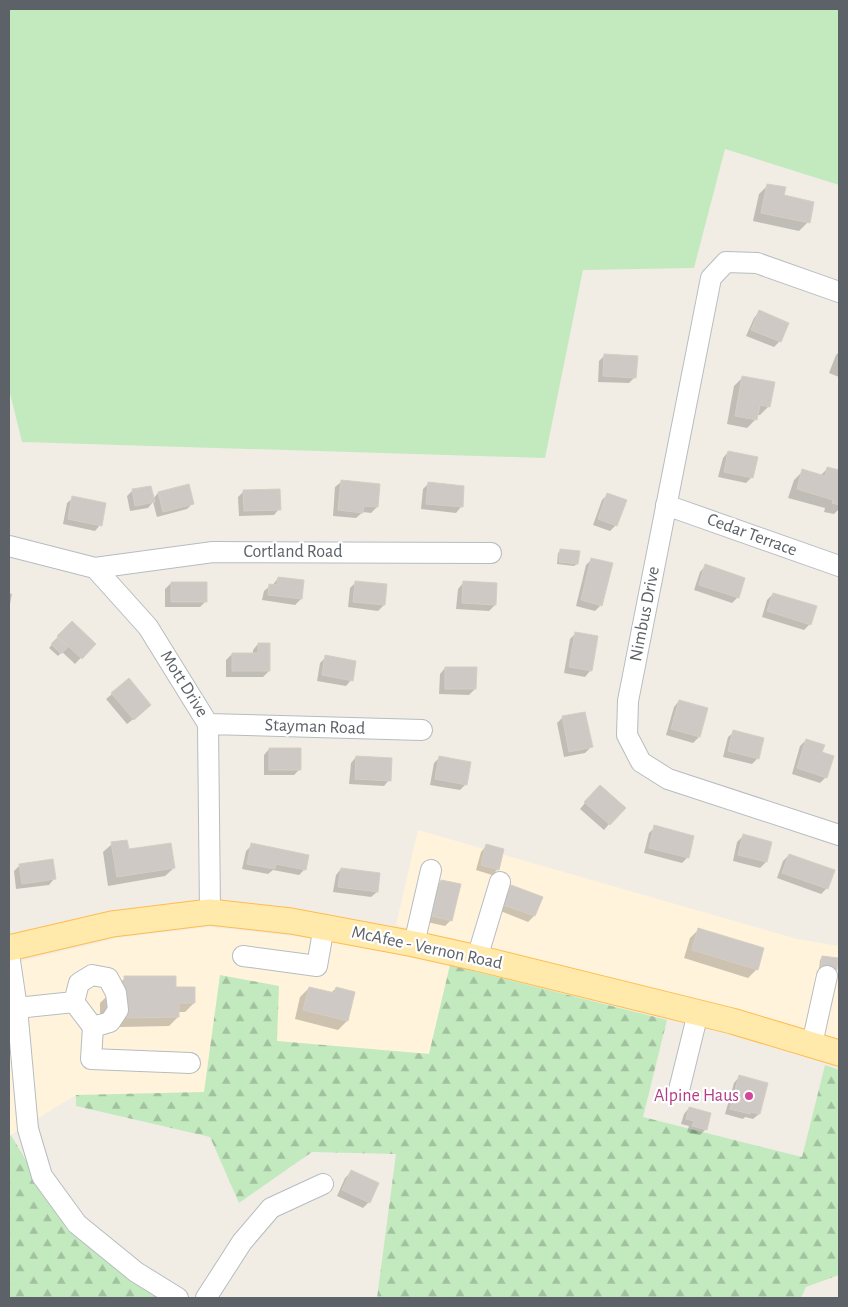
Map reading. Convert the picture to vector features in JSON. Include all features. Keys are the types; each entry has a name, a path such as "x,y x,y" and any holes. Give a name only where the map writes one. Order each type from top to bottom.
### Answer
{"main road":[{"name":"McAfee - Vernon Road","path":"9,948 112,924 210,912 324,926 477,958 698,1013 839,1053"}],"street":[{"name":"Nimbus Drive","path":"839,292 757,263 726,262 711,278 628,701 627,735 641,762 668,779 839,834"},
{"name":"Cedar Terrace","path":"666,505 839,566"},
{"path":"9,546 96,568"},
{"name":"Cortland Road","path":"96,568 213,552 491,552"},
{"name":"Mott Drive","path":"96,568 148,627 208,724 210,912"},
{"name":"Stayman Road","path":"208,724 422,730"},
{"path":"414,944 430,870"},
{"path":"477,958 500,882"},
{"path":"243,956 317,966 324,926"},
{"path":"9,954 17,1008 28,1129 42,1176 77,1224 136,1272 178,1298"},
{"path":"74,1002 79,984 92,975 108,978 116,993 118,1010 110,1022 93,1027"},
{"path":"812,1044 827,976"},
{"path":"17,1008 74,1002"},
{"path":"74,1002 93,1027 91,1059 190,1063"},
{"path":"679,1090 698,1013"},
{"path":"206,1298 242,1242 271,1208 323,1184"}],"shaded area":[{"path":"418,830 797,939 839,946 839,1043 797,1028 396,925"},
{"path":"209,927 321,939 450,965 429,1054 276,1041 204,1092 76,1095 9,1136 9,964 118,938"}],"green space":[{"path":"9,9 839,9 839,185 725,149 694,268 583,270 545,458 22,442 9,389"},
{"path":"450,965 667,1020 643,1117 802,1157 825,1065 839,1070 839,1275 806,1287 801,1298 377,1298 396,1154 312,1152 239,1203 210,1137 76,1106 76,1095 204,1092 220,975 279,986 277,1041 429,1054"},
{"path":"11,1135 67,1230 157,1298 9,1298 9,1136"}],"building":[{"path":"767,184 786,187 784,195 814,202 810,223 761,213"},
{"path":"759,310 789,323 781,342 751,330"},
{"path":"604,354 638,356 636,378 603,376"},
{"path":"742,376 775,382 770,407 760,405 757,420 735,416"},
{"path":"728,451 758,457 753,478 724,472"},
{"path":"827,467 839,470 839,505 832,503 833,500 797,489 802,469 825,476"},
{"path":"341,480 380,484 378,507 364,506 363,513 338,510"},
{"path":"428,482 464,486 463,507 426,504"},
{"path":"189,484 194,504 163,512 158,492"},
{"path":"151,486 155,502 135,506 132,489"},
{"path":"280,489 281,510 244,511 243,490"},
{"path":"607,493 627,500 617,526 598,519"},
{"path":"72,496 106,503 102,526 68,519"},
{"path":"560,549 580,551 578,564 559,562"},
{"path":"591,558 613,563 602,606 581,600"},
{"path":"705,564 745,578 739,598 699,585"},
{"path":"278,577 304,580 302,599 268,595 269,584 277,585"},
{"path":"355,581 387,584 385,605 353,602"},
{"path":"463,581 497,583 496,605 462,603"},
{"path":"171,582 207,582 207,602 171,602"},
{"path":"773,593 817,606 811,625 767,611"},
{"path":"72,621 96,644 82,659 57,636"},
{"path":"575,632 598,636 592,671 569,667"},
{"path":"58,637 68,647 61,654 51,644"},
{"path":"258,643 270,643 270,671 232,671 232,653 258,653"},
{"path":"325,655 356,661 353,681 322,675"},
{"path":"445,667 477,667 476,689 445,689"},
{"path":"129,678 151,705 134,720 111,693"},
{"path":"679,700 708,708 700,737 671,729"},
{"path":"585,712 593,747 569,752 562,716"},
{"path":"733,730 764,738 759,759 728,751"},
{"path":"806,739 825,745 822,752 834,756 827,778 797,768"},
{"path":"269,748 301,748 301,770 269,770"},
{"path":"356,756 392,758 391,781 355,779"},
{"path":"439,756 471,762 467,785 435,779"},
{"path":"600,785 626,808 610,825 584,802"},
{"path":"654,825 694,836 689,858 649,848"},
{"path":"743,834 772,842 767,862 738,855"},
{"path":"127,840 129,849 171,843 175,868 117,877 111,842"},
{"path":"251,843 309,855 306,870 276,864 275,869 247,864"},
{"path":"486,844 504,849 499,870 481,865"},
{"path":"789,854 835,870 828,889 782,873"},
{"path":"53,859 56,879 22,884 19,864"},
{"path":"341,868 380,873 378,892 338,887"},
{"path":"441,880 461,884 452,921 432,916"},
{"path":"511,885 543,897 535,916 503,905"},
{"path":"698,928 764,948 758,970 692,950"},
{"path":"822,956 838,958 837,970 821,967"},
{"path":"124,976 176,976 176,987 195,987 195,1003 179,1003 179,1017 127,1018"},
{"path":"309,987 335,993 336,987 355,992 348,1021 303,1010"},
{"name":"Alpine Haus","path":"739,1075 768,1083 760,1114 750,1112 750,1114 730,1109"},
{"path":"689,1107 711,1113 707,1130 692,1126 694,1121 686,1119"},
{"path":"351,1170 379,1183 370,1203 342,1190"}],"place":[{"name":"Alpine Haus","path":"749,1096"}]}
